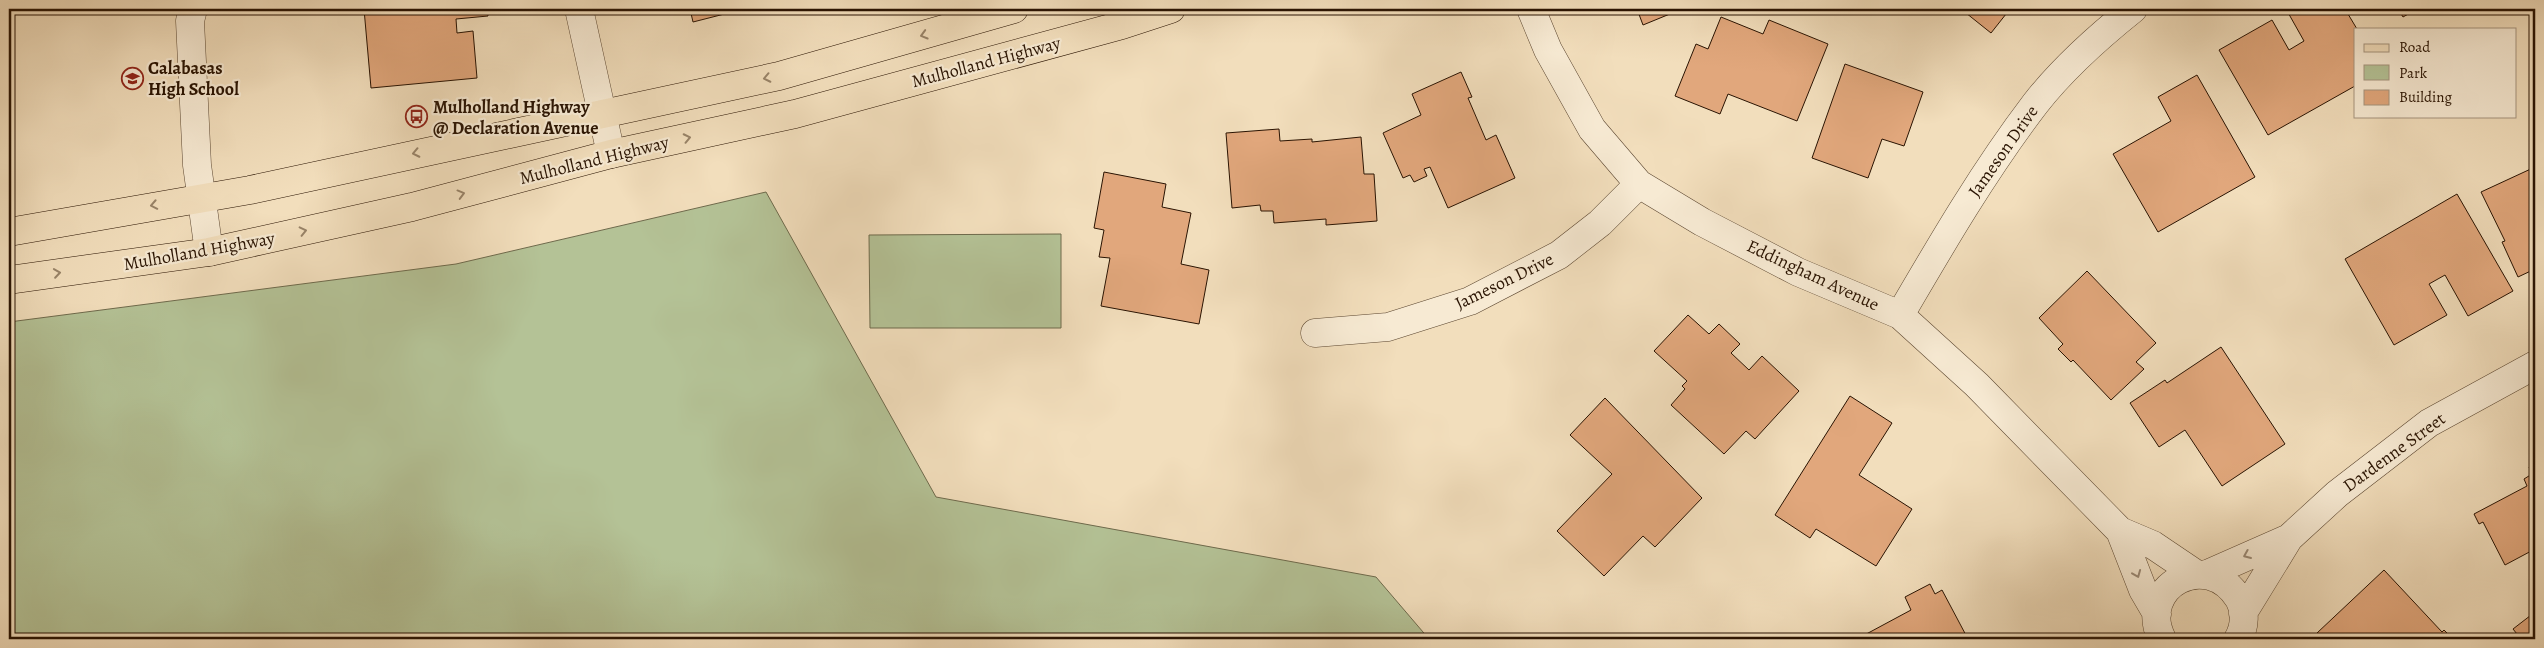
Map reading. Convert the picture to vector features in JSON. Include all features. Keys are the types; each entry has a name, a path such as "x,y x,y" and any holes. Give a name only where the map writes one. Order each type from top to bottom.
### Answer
{"main road":[{"path":"9,232 202,196 250,190 600,113 779,76 1014,9"},
{"name":"Mulholland Highway","path":"9,280 209,252 412,207 611,154 795,114 1122,25 1172,9"}],"street":[{"path":"193,9 190,20 194,100 209,252"},
{"path":"579,9 600,113 611,154"},
{"name":"Eddingham Avenue","path":"1530,9 1548,50 1592,129 1639,184 1702,222 1798,272 1900,315 1977,385 2120,532 2143,590 2155,629"},
{"name":"Jameson Drive","path":"1900,315 1959,212 2036,103 2094,40 2133,9"},
{"name":"Jameson Drive","path":"1315,333 1388,327 1470,301 1559,255 1600,223 1639,184"},
{"name":"Dardenne Street","path":"2155,629 2162,597 2170,586 2182,578 2200,574 2289,538 2337,494 2429,423 2535,365"},
{"name":"Eddingham Avenue","path":"2120,532 2152,544 2200,574 2225,581 2235,591 2242,604 2245,628"},
{"name":"Dardenne Street","path":"2245,628 2289,538"}],"green space":[{"path":"766,192 936,497 1376,577 1429,639 9,639 9,322 456,264"},
{"path":"1061,234 1061,328 870,328 869,235"}],"building":[{"path":"364,9 487,9 488,16 456,19 457,33 473,31 477,78 371,88"},
{"path":"690,9 744,9 693,22"},
{"path":"1637,9 1682,9 1643,25"},
{"path":"1961,9 2010,9 1991,33"},
{"path":"2286,9 2345,9 2356,28 2354,28 2354,87 2268,135 2219,50 2272,20 2289,50 2304,41"},
{"path":"2398,9 2417,9 2403,17"},
{"path":"1721,17 1763,34 1769,20 1828,44 1797,121 1728,94 1720,114 1675,96 1696,44 1708,49"},
{"path":"1845,64 1923,92 1904,146 1882,139 1868,178 1812,158"},
{"path":"1461,72 1472,97 1468,98 1486,140 1496,135 1515,178 1448,208 1430,167 1424,169 1427,176 1414,182 1410,175 1403,178 1383,133 1421,115 1412,94"},
{"path":"2197,75 2255,177 2158,232 2113,154 2171,121 2158,97"},
{"path":"1279,129 1280,141 1312,139 1312,142 1361,137 1364,174 1374,174 1377,221 1326,225 1326,219 1274,223 1273,211 1261,211 1260,205 1232,208 1226,133"},
{"path":"2535,167 2535,269 2518,277 2502,242 2505,241 2481,192"},
{"path":"1104,172 1166,184 1162,207 1191,213 1181,264 1209,270 1199,324 1101,306 1110,258 1099,257 1104,230 1094,228"},
{"path":"2457,194 2513,291 2468,316 2445,275 2429,284 2447,315 2394,345 2345,259"},
{"path":"2087,271 2156,343 2136,362 2144,369 2111,400 2073,360 2071,362 2058,349 2063,344 2039,318"},
{"path":"1688,315 1709,334 1719,324 1740,344 1731,353 1749,370 1762,356 1799,391 1755,439 1746,431 1724,454 1671,405 1685,389 1682,386 1687,381 1654,351"},
{"path":"2221,347 2285,444 2222,486 2185,430 2159,447 2130,403 2165,380 2167,383"},
{"path":"1850,396 1892,423 1859,475 1912,509 1876,566 1816,529 1810,538 1775,515"},
{"path":"1605,398 1702,498 1655,547 1643,536 1604,576 1557,531 1612,474 1570,435"},
{"path":"2535,464 2535,549 2505,565 2483,522 2479,524 2474,514 2527,486 2524,479 2532,474 2529,467"},
{"path":"2384,570 2442,632 2444,630 2453,639 2323,639 2317,633"},
{"path":"1930,584 1935,594 1942,590 1968,639 1857,639 1911,610 1905,597"},
{"path":"2535,612 2535,639 2521,639 2513,629"}],"place":[{"name":"Calabasas High School","path":"132,78"},
{"name":"Mulholland Highway @ Declaration Avenue","path":"417,117"}]}
